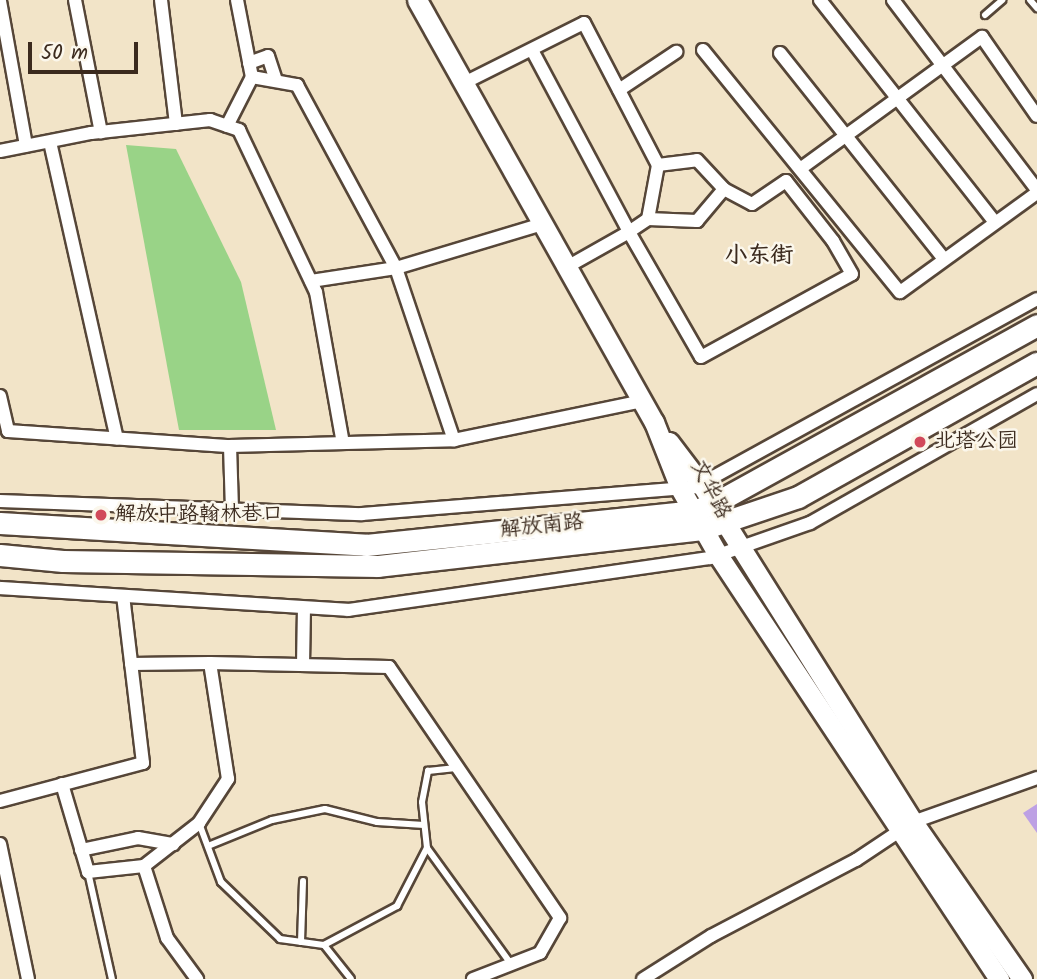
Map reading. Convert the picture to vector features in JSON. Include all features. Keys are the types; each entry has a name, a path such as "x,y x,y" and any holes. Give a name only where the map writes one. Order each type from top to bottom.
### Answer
{"main road":[{"name":"文华路","path":"417,0 654,422 680,488 725,525 999,979"},
{"name":"解放南路","path":"0,523 366,545 703,507 1037,325"},
{"name":"解放南路","path":"0,555 63,561 378,566 725,525 798,497 1037,363"},
{"path":"654,422 701,484 703,507"},
{"name":"文华路","path":"703,507 703,529 718,555 906,828 1023,979"}],"street":[{"path":"75,0 101,132"},
{"path":"161,0 176,124"},
{"path":"227,126 252,77 237,0"},
{"path":"820,0 993,220"},
{"path":"703,50 900,292 993,220 1037,192 893,0"},
{"path":"0,1 26,146"},
{"path":"464,83 584,23 658,165 648,219"},
{"path":"800,169 982,37 1037,116"},
{"path":"532,50 629,232 701,357 852,274 834,241 786,181 752,204 724,188 697,160 658,165"},
{"path":"619,90 676,52"},
{"path":"780,53 944,259"},
{"path":"249,63 268,56 276,81"},
{"path":"252,77 297,85 396,268 454,440"},
{"path":"0,151 101,132 210,120 239,130 311,281 343,443"},
{"path":"50,142 117,439"},
{"path":"567,267 648,219 696,221 724,188"},
{"path":"311,281 396,268 543,224"},
{"path":"0,502 362,514 680,488 701,484 1037,299"},
{"path":"0,588 348,610 718,555 810,523 1037,394"},
{"path":"0,396 8,432 230,446 454,440 642,401"},
{"path":"230,446 232,509"},
{"path":"0,801 143,763 123,596"},
{"path":"303,666 304,608"},
{"path":"62,784 88,872 144,866 199,823 228,779 210,663"},
{"path":"131,664 389,667 560,918 540,953 473,979"},
{"path":"643,979 711,936 906,828 1037,778"},
{"path":"81,850 138,838 173,844"},
{"path":"0,844 28,979"},
{"path":"144,866 167,938 197,979"}],"lane":[{"path":"985,15 1002,0"},
{"path":"1030,0 1037,8"},
{"path":"457,767 428,771 422,802 427,848 511,964"},
{"path":"208,846 272,820 325,809 377,822 424,825"},
{"path":"199,823 221,882 280,939 324,945 397,906 427,848"},
{"path":"88,872 112,979"},
{"path":"301,942 303,881"},
{"path":"324,945 351,979"}],"green space":[{"path":"126,145 176,149 241,282 276,430 179,430"}],"building":[{"path":"1037,804 1037,833 1023,813"}],"place":[{"name":"北塔公园","path":"920,442"},
{"name":"解放中路翰林巷口","path":"101,515"}],"district":[{"name":"小东街","path":"759,256"}]}
